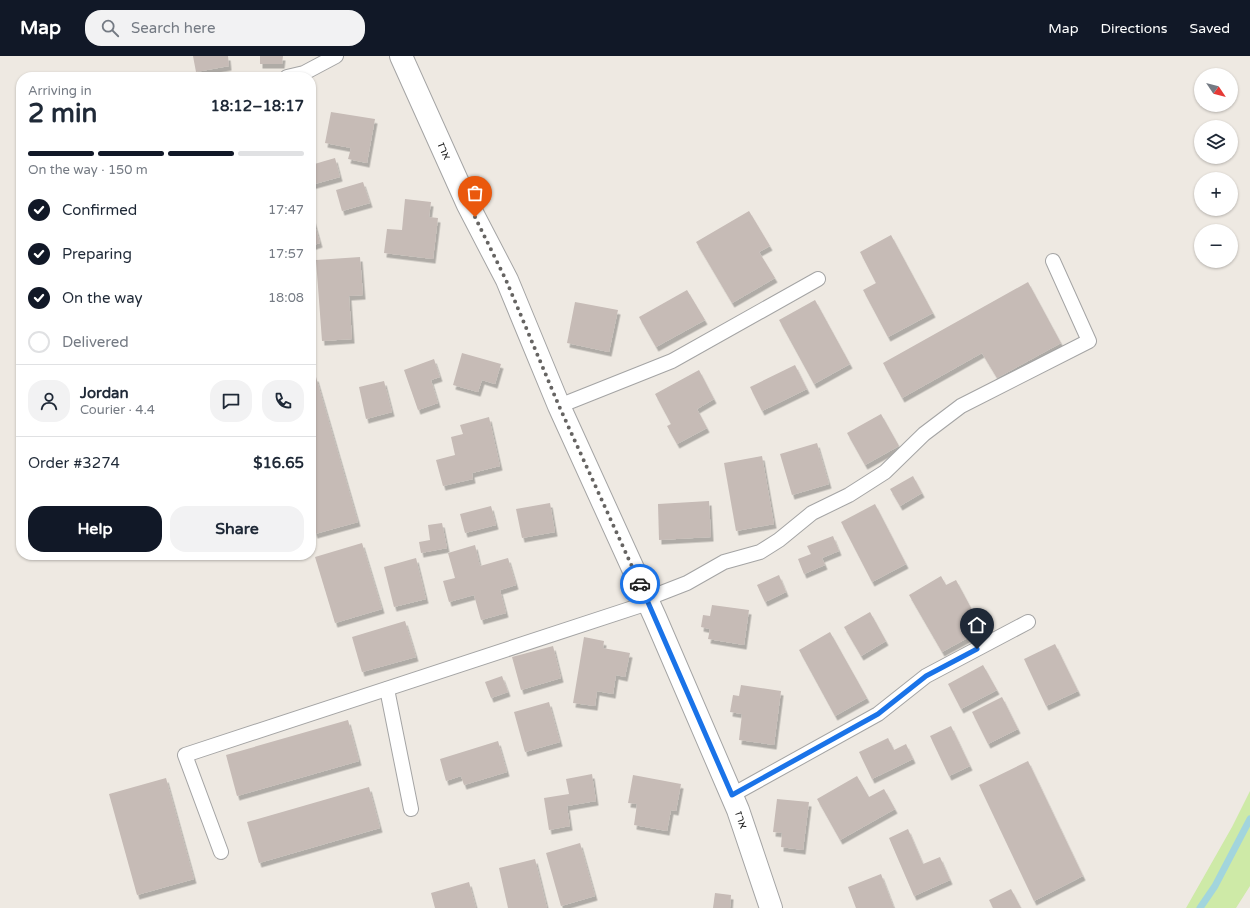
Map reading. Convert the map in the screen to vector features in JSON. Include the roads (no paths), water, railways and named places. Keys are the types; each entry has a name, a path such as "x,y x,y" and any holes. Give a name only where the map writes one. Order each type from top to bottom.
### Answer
{"street":[{"name":"ארז","path":"401,56 468,205 506,280 559,406 732,795 770,908"}],"lane":[{"path":"306,72 336,56"},
{"path":"221,852 185,755 387,689 647,601 724,562 760,552 779,540 812,513 849,495 885,472 924,434 961,406 1089,341 1053,261"},
{"path":"559,406 672,361 818,279"},
{"path":"732,795 878,714 926,676 1028,622"},
{"path":"387,689 411,809"}],"waterway":[{"path":"1200,908 1215,886 1250,819"}]}
